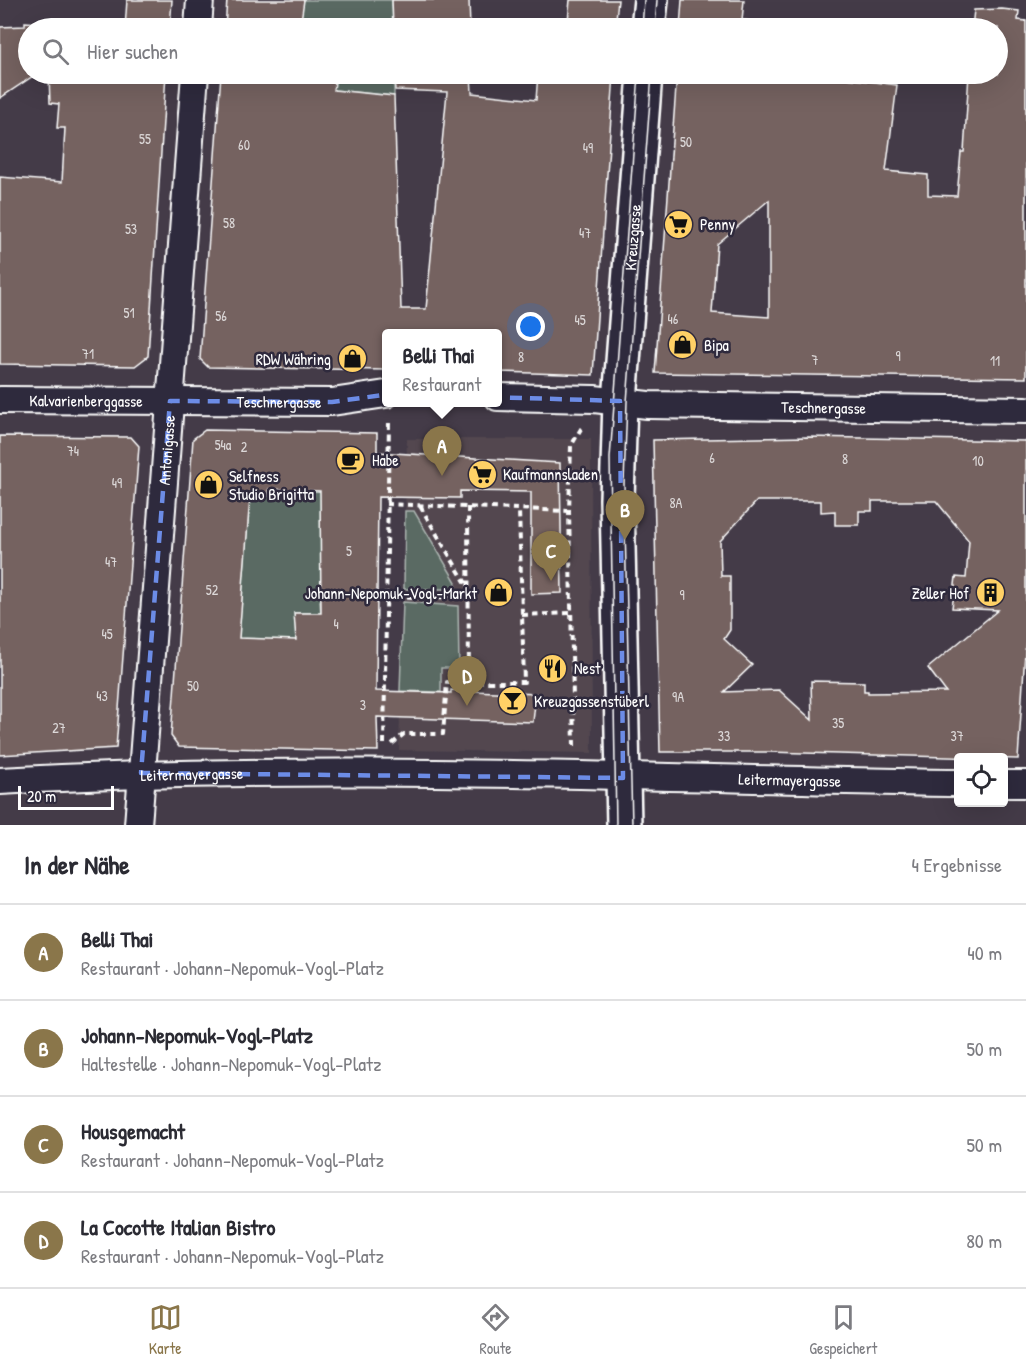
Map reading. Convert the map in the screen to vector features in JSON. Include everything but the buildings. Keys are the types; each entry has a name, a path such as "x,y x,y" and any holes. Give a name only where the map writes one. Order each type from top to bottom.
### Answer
{"street":[{"path":"199,18 200,0"},
{"path":"649,18 651,0"},
{"name":"Antonigasse","path":"138,825 194,84"},
{"name":"Kreuzgasse","path":"623,778 617,499 620,402 644,84"},
{"name":"Teschnergasse","path":"502,397 648,405 1026,410"},
{"name":"Kalvarienberggasse","path":"0,400 170,401"},
{"name":"Teschnergasse","path":"170,401 382,402"},
{"name":"Leitermayergasse","path":"0,781 141,773 384,774 954,783"},
{"path":"623,778 624,825"},
{"path":"1008,784 1026,784"}],"path":[{"path":"384,774 388,407"},
{"path":"574,753 569,511 571,446 586,423"},
{"path":"386,504 569,511"},
{"path":"420,505 468,587"},
{"path":"468,507 469,682"},
{"path":"405,734 443,734 447,682 524,682 519,510"},
{"path":"386,598 469,597"},
{"path":"522,615 571,613"}],"highlighted area":[{"path":"390,394 620,401 623,778 141,773 170,401 332,402"}],"shaded area":[{"name":"Johann-Nepomuk-Vogl-Markt","path":"407,439 591,439 592,753 399,750"}],"green space":[{"path":"304,0 392,0 393,18 283,18 299,11"},
{"path":"334,84 394,84 394,96 334,90"},
{"path":"324,488 326,601 320,601 321,616 314,619 313,613 294,613 326,687 232,637 241,609 250,494 268,496 269,489"},
{"path":"405,511 414,511 456,582 455,589 404,589"},
{"path":"403,602 458,606 459,668 441,668 441,692 400,691"}],"tram line":[{"path":"643,18 644,0"},
{"path":"656,18 657,0"},
{"path":"616,825 610,458 638,84"},
{"path":"632,825 624,483 627,402 651,84"}],"place":[{"name":"Penny","path":"679,224"},
{"name":"Bipa","path":"683,345"},
{"name":"RDW Währing","path":"352,359"},
{"name":"Habe","path":"351,460"},
{"name":"Kaufmannsladen","path":"482,474"},
{"name":"Belli Thai","path":"442,476"},
{"name":"Selfness Studio Brigitta","path":"208,485"},
{"name":"Johann-Nepomuk-Vogl-Platz","path":"625,540"},
{"name":"Housgemacht","path":"551,581"},
{"name":"Johann-Nepomuk-Vogl-Markt","path":"498,593"},
{"name":"Zeller Hof","path":"990,593"},
{"name":"Nest","path":"553,668"},
{"name":"Kreuzgassenstüberl","path":"513,701"},
{"name":"La Cocotte Italian Bistro","path":"467,706"}]}
